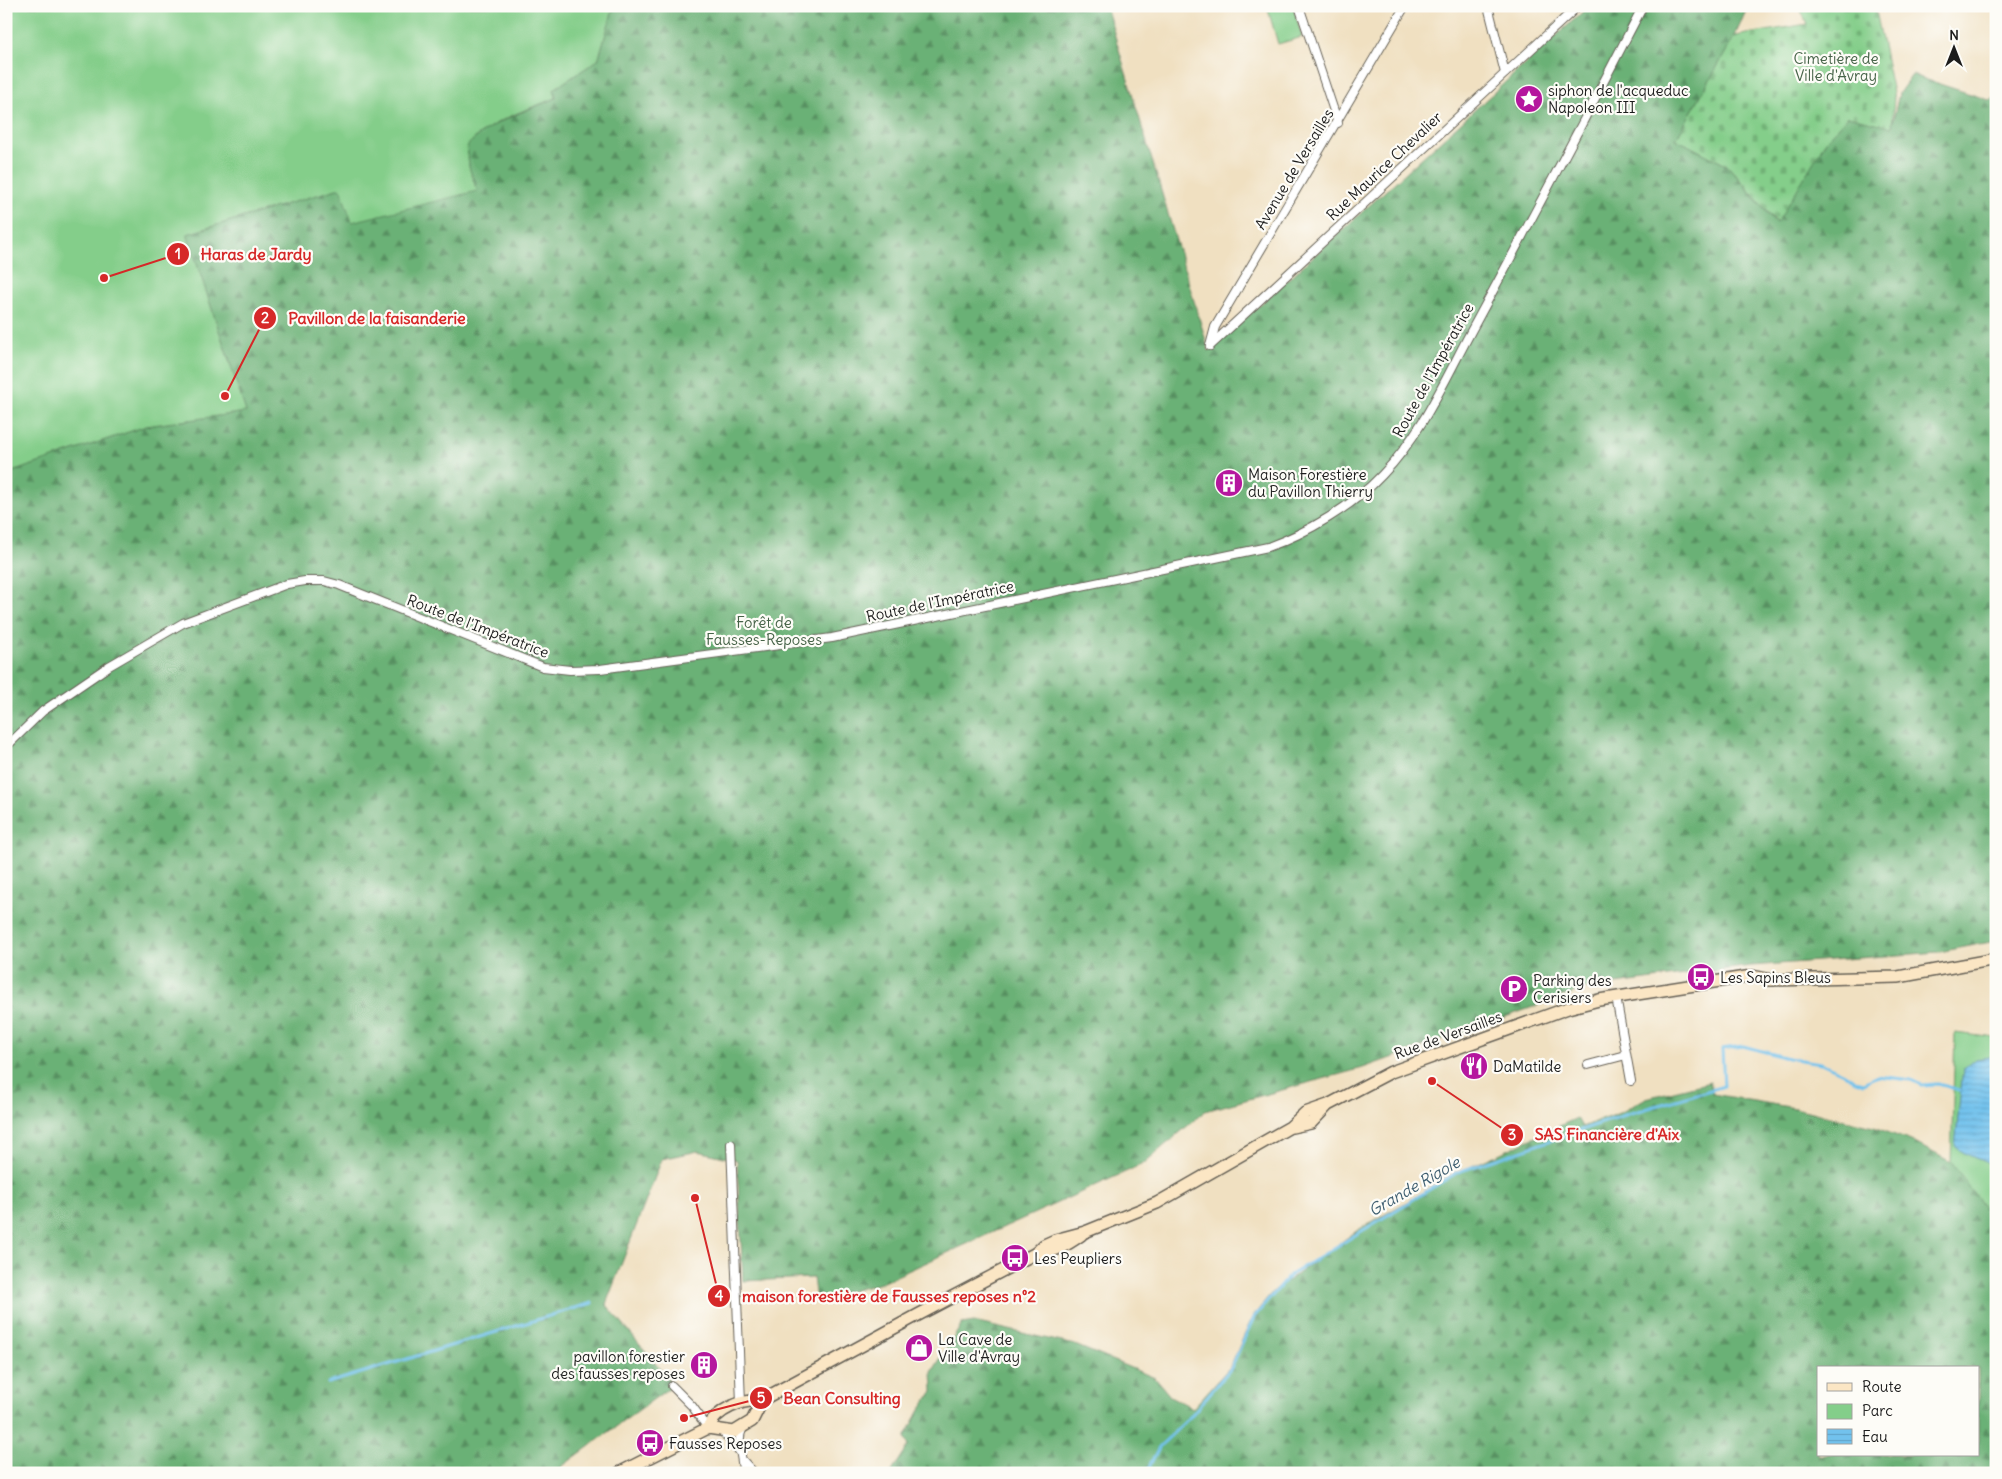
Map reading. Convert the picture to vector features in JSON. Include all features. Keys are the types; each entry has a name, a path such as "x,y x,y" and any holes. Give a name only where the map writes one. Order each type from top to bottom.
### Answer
{"main road":[{"name":"Rue de Versailles","path":"762,1401 856,1348 1036,1253 1048,1253 1086,1232 1157,1202 1290,1127 1311,1122 1328,1105 1390,1072 1568,1008 1616,997 1752,976 1772,980 1898,977 1996,959"},
{"path":"619,1473 708,1428 734,1432 752,1421 762,1401 750,1400 740,1403 715,1416 708,1428"}],"street":[{"path":"1299,6 1338,123"},
{"name":"Avenue de Versailles","path":"1210,346 1215,327 1406,6"},
{"path":"1488,6 1505,73"},
{"name":"Rue Maurice Chevalier","path":"1210,346 1578,6"},
{"name":"Route de l'Impératrice","path":"6,747 43,711 109,666 183,623 287,584 305,581 324,581 339,585 543,667 570,670 600,669 832,638 1268,547 1291,539 1353,501 1382,476 1410,442 1497,283 1643,6"},
{"path":"1616,997 1631,1081"},
{"path":"1588,1065 1626,1055"},
{"path":"731,1144 740,1403"},
{"path":"672,1386 692,1406 708,1428"},
{"path":"743,1427 738,1436 740,1452 744,1461 754,1473"},
{"path":"720,1429 740,1452"},
{"path":"744,1461 744,1473"}],"green space":[{"path":"6,6 614,6 598,60 554,89 556,98 497,123 476,137 467,146 469,167 477,191 352,222 340,188 187,234 246,412 146,426 6,474"},
{"name":"Forêt de Fausses-Reposes","path":"614,6 1106,6 1209,351 1589,6 1748,6 1735,36 1676,139 1728,166 1776,223 1826,141 1848,116 1892,126 1899,93 1912,75 1989,100 1996,98 1996,941 1939,952 1751,966 1586,988 1363,1068 1205,1111 1143,1164 881,1283 816,1300 813,1278 743,1281 737,1160 698,1151 662,1159 606,1304 673,1385 553,1473 6,1473 6,474 146,426 246,412 187,234 340,188 477,191 469,167 467,146 486,130 497,124 556,98 554,89 598,60"},
{"path":"1267,6 1293,6 1302,37 1278,44"},
{"name":"Cimetière de Ville d'Avray","path":"1799,6 1875,6 1894,98 1892,127 1848,116 1826,141 1777,223 1728,166 1676,139 1735,36 1807,24"},
{"path":"1955,1033 1996,1038 1996,1224 1951,1162"},
{"path":"1710,1082 1713,1094 1795,1108 1874,1127 1911,1141 1951,1162 1996,1168 1996,1473 891,1473 909,1445 905,1438 921,1408 933,1391 932,1372 962,1324 974,1322 1075,1345 1155,1378 1170,1396 1193,1408 1230,1367 1253,1316 1275,1290 1358,1230 1457,1173 1577,1118 1582,1127 1622,1112 1646,1098"}],"water":[{"path":"1996,1056 1996,1168 1964,1153 1955,1146 1963,1069 1975,1059"}],"waterway":[{"name":"Grande Rigole","path":"1146,1473 1159,1447 1189,1418 1231,1368 1254,1317 1290,1275 1458,1172 1628,1114 1724,1086 1722,1049 1743,1046 1788,1058 1821,1063 1855,1081 1863,1083 1877,1076 1911,1080 1921,1085 1938,1084 1960,1090"},
{"path":"328,1383 592,1303"}],"place":[{"name":"siphon de l'acqueduc Napoleon III","path":"1529,99"},
{"name":"Haras de Jardy","path":"104,278"},
{"name":"Pavillon de la faisanderie","path":"225,396"},
{"name":"Maison Forestière du Pavillon Thierry","path":"1229,483"},
{"name":"Les Sapins Bleus","path":"1701,977"},
{"name":"Parking des Cerisiers","path":"1514,989"},
{"name":"DaMatilde","path":"1474,1066"},
{"name":"SAS Financière d'Aix","path":"1432,1081"},
{"name":"maison forestière de Fausses reposes n°2","path":"695,1198"},
{"name":"Les Peupliers","path":"1015,1258"},
{"name":"La Cave de Ville d'Avray","path":"919,1348"},
{"name":"pavillon forestier des fausses reposes","path":"704,1365"},
{"name":"Bean Consulting","path":"684,1418"},
{"name":"Fausses Reposes","path":"650,1443"}]}
